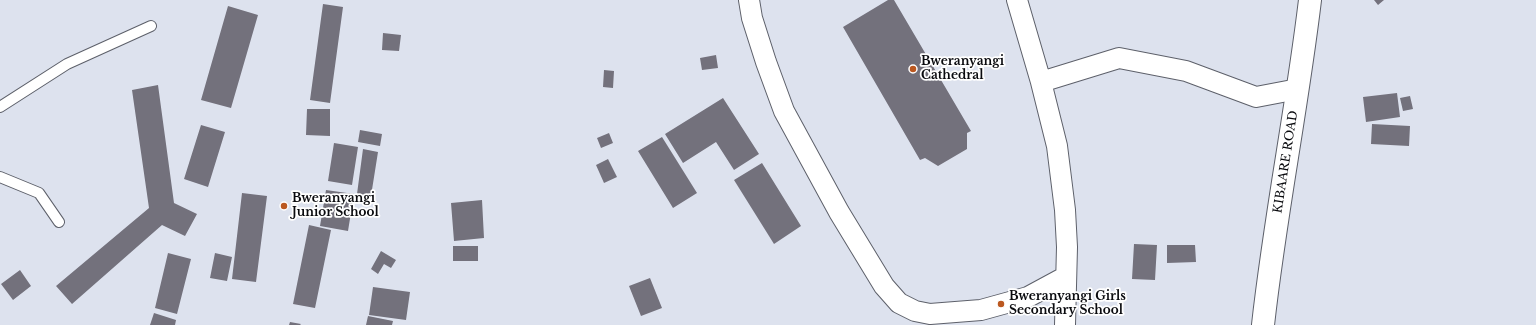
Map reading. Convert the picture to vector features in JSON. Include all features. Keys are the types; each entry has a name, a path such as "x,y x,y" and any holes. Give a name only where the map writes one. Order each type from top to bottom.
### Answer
{"main road":[{"name":"KIBAARE ROAD","path":"1263,325 1310,0"}],"street":[{"path":"749,0 752,18 784,111 838,212 884,286 899,302 915,311 930,314 981,310 1028,297 1065,277"},
{"path":"1017,0 1042,82 1057,146 1067,247 1065,277 1065,325"},
{"path":"1042,82 1119,58 1186,71 1256,97 1298,89"}],"lane":[{"path":"0,107 67,64 151,26"},
{"path":"0,177 39,193 59,222"}],"building":[{"path":"888,0 894,0 971,131 967,133 967,149 938,166 925,158 920,160 843,27"},
{"path":"1374,0 1384,0 1378,5"},
{"path":"323,4 343,7 330,103 310,100"},
{"path":"228,6 258,15 231,108 201,100"},
{"path":"383,33 401,35 399,51 382,50"},
{"path":"716,55 718,68 702,70 700,58"},
{"path":"604,70 614,71 613,88 603,87"},
{"path":"158,85 174,203 197,214 185,236 162,225 72,304 56,286 149,208 132,90"},
{"path":"1397,93 1400,117 1366,122 1363,97"},
{"path":"1410,96 1413,109 1403,111 1400,98"},
{"path":"723,98 759,154 734,170 716,142 683,163 665,134"},
{"path":"307,109 330,109 330,136 306,135"},
{"path":"1372,124 1410,126 1409,146 1371,144"},
{"path":"201,125 225,132 208,187 184,179"},
{"path":"360,130 382,134 380,146 358,142"},
{"path":"609,133 613,143 601,148 597,138"},
{"path":"662,137 697,193 673,208 638,151"},
{"path":"334,143 358,147 352,185 328,181"},
{"path":"363,149 378,152 371,196 357,194"},
{"path":"608,159 617,177 604,183 596,165"},
{"path":"762,163 801,226 774,244 734,180"},
{"path":"326,190 354,194 348,231 320,226"},
{"path":"242,193 267,196 256,282 232,279"},
{"path":"482,200 484,238 454,241 451,203"},
{"path":"309,225 331,230 315,308 293,304"},
{"path":"1134,244 1157,245 1155,280 1132,279"},
{"path":"1167,245 1195,245 1196,262 1167,263"},
{"path":"453,246 478,246 478,261 453,261"},
{"path":"381,251 396,260 391,268 384,264 378,274 371,269"},
{"path":"168,253 191,259 177,314 155,308"},
{"path":"215,253 232,257 227,281 210,278"},
{"path":"20,270 31,286 13,300 1,284"},
{"path":"650,278 662,308 641,316 629,286"},
{"path":"373,287 410,292 406,320 369,315"},
{"path":"154,313 176,320 175,325 150,325"},
{"path":"368,316 393,321 392,325 366,325"},
{"path":"290,322 301,324 289,325"}],"place":[{"name":"Bweranyangi Cathedral","path":"913,69"},
{"name":"Bweranyangi Junior School","path":"284,206"},
{"name":"Bweranyangi Girls Secondary School","path":"1001,304"}]}
